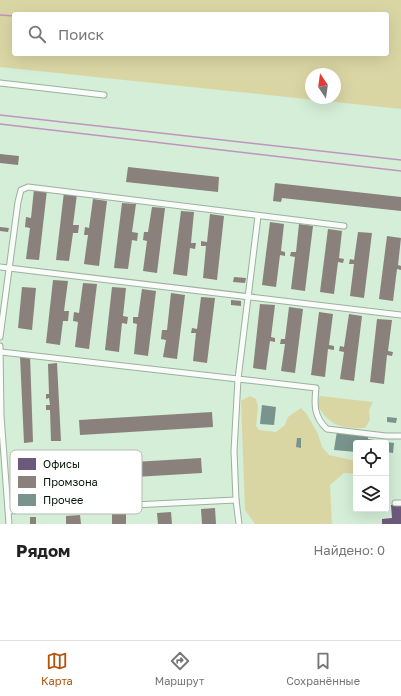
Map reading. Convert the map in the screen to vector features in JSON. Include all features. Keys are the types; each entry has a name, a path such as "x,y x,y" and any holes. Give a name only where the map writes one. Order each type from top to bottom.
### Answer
{"lane":[{"path":"0,83 104,95"},
{"path":"0,337 18,202 21,190 28,187 344,226"},
{"path":"239,524 236,500 234,450 238,379 258,216"},
{"path":"0,268 401,315"},
{"path":"9,524 1,416 0,349 316,388 316,416 320,423 327,429 386,436 401,436"},
{"path":"142,505 236,500"},
{"path":"395,503 401,503"}],"shaded area":[{"path":"0,0 401,0 401,109 341,103 341,68 305,68 305,99 0,67"},
{"path":"250,396 256,399 258,407 256,426 259,430 276,432 285,425 288,417 301,408 306,413 318,434 322,447 329,455 353,460 353,474 344,473 330,485 332,524 255,524 245,510 241,401"},
{"path":"320,396 373,402 369,410 370,420 365,428 348,428 336,424 325,416 316,403"}],"building: Офисы":[{"path":"401,504 401,524 382,524 382,519 392,518 391,505"}],"building: Промзона":[{"path":"0,154 19,156 18,165 0,163"},
{"path":"128,167 219,177 218,192 126,182"},
{"path":"275,183 401,197 401,211 282,198 281,202 273,201"},
{"path":"34,189 47,190 39,260 26,259 30,228 25,227 26,217 31,218"},
{"path":"64,192 77,194 73,225 79,225 78,233 73,233 69,261 56,260"},
{"path":"93,199 107,201 99,266 84,264 88,235 84,235 85,227 89,228"},
{"path":"122,203 136,204 132,232 138,233 137,241 132,240 128,269 114,268"},
{"path":"152,207 165,208 157,273 143,271 147,241 143,240 144,232 148,232"},
{"path":"181,211 194,212 191,243 196,243 195,249 190,248 187,276 173,274"},
{"path":"210,214 224,216 217,280 203,278 206,246 201,246 201,241 207,242"},
{"path":"270,222 284,224 281,251 285,252 285,256 280,255 276,287 262,285"},
{"path":"299,224 313,226 305,291 291,289 295,257 290,256 291,252 296,252"},
{"path":"0,227 9,228 8,232 0,231"},
{"path":"328,229 342,231 339,258 344,259 343,263 338,262 334,294 320,292"},
{"path":"358,232 372,233 364,298 350,296 354,264 349,264 350,259 354,260"},
{"path":"387,236 401,238 398,265 401,266 401,270 397,269 393,301 379,299"},
{"path":"234,277 246,278 245,283 233,282"},
{"path":"53,280 68,281 64,311 69,311 68,321 63,321 60,345 46,343"},
{"path":"83,283 97,284 89,349 75,347 78,322 73,321 74,312 79,313"},
{"path":"22,287 36,288 32,330 18,328"},
{"path":"112,287 126,288 123,316 128,317 127,324 122,323 119,352 105,350"},
{"path":"142,289 156,291 148,356 134,354 137,324 133,323 133,317 138,317"},
{"path":"171,293 185,295 177,359 163,357 166,340 161,339 162,330 167,330"},
{"path":"201,297 215,298 207,363 193,361 196,333 191,333 192,328 197,329"},
{"path":"231,300 241,301 241,306 231,305"},
{"path":"260,304 275,305 271,337 275,338 275,342 270,341 266,370 253,368"},
{"path":"289,307 303,309 295,373 281,371 285,344 280,344 281,339 285,339"},
{"path":"319,312 333,314 329,345 334,346 334,350 328,349 325,377 311,375"},
{"path":"349,314 362,316 354,381 340,379 344,352 339,351 340,346 344,347"},
{"path":"377,319 392,320 388,351 393,352 392,356 387,355 384,384 370,382"},
{"path":"30,355 33,442 24,443 20,356"},
{"path":"57,363 61,441 51,441 50,410 46,410 46,405 50,405 49,398 46,399 46,394 49,394 48,364"},
{"path":"212,412 213,427 80,435 79,420"},
{"path":"201,458 202,473 142,477 142,462"},
{"path":"215,508 216,524 202,524 201,509"},
{"path":"171,512 172,524 158,524 157,513"},
{"path":"112,514 126,514 126,524 112,524"},
{"path":"80,515 81,524 66,524 66,516"},
{"path":"30,517 36,517 36,524 30,524"}],"building: Прочее":[{"path":"262,405 276,407 274,425 260,424"},
{"path":"387,417 397,418 396,423 387,422"},
{"path":"337,431 368,436 368,439 374,440 353,440 353,452 334,450"},
{"path":"297,438 301,438 301,448 296,447"},
{"path":"389,442 394,443 393,453 389,452"}],"waterway":[{"path":"0,15 12,16"},
{"path":"0,115 401,160"},
{"path":"0,124 401,171"}]}
